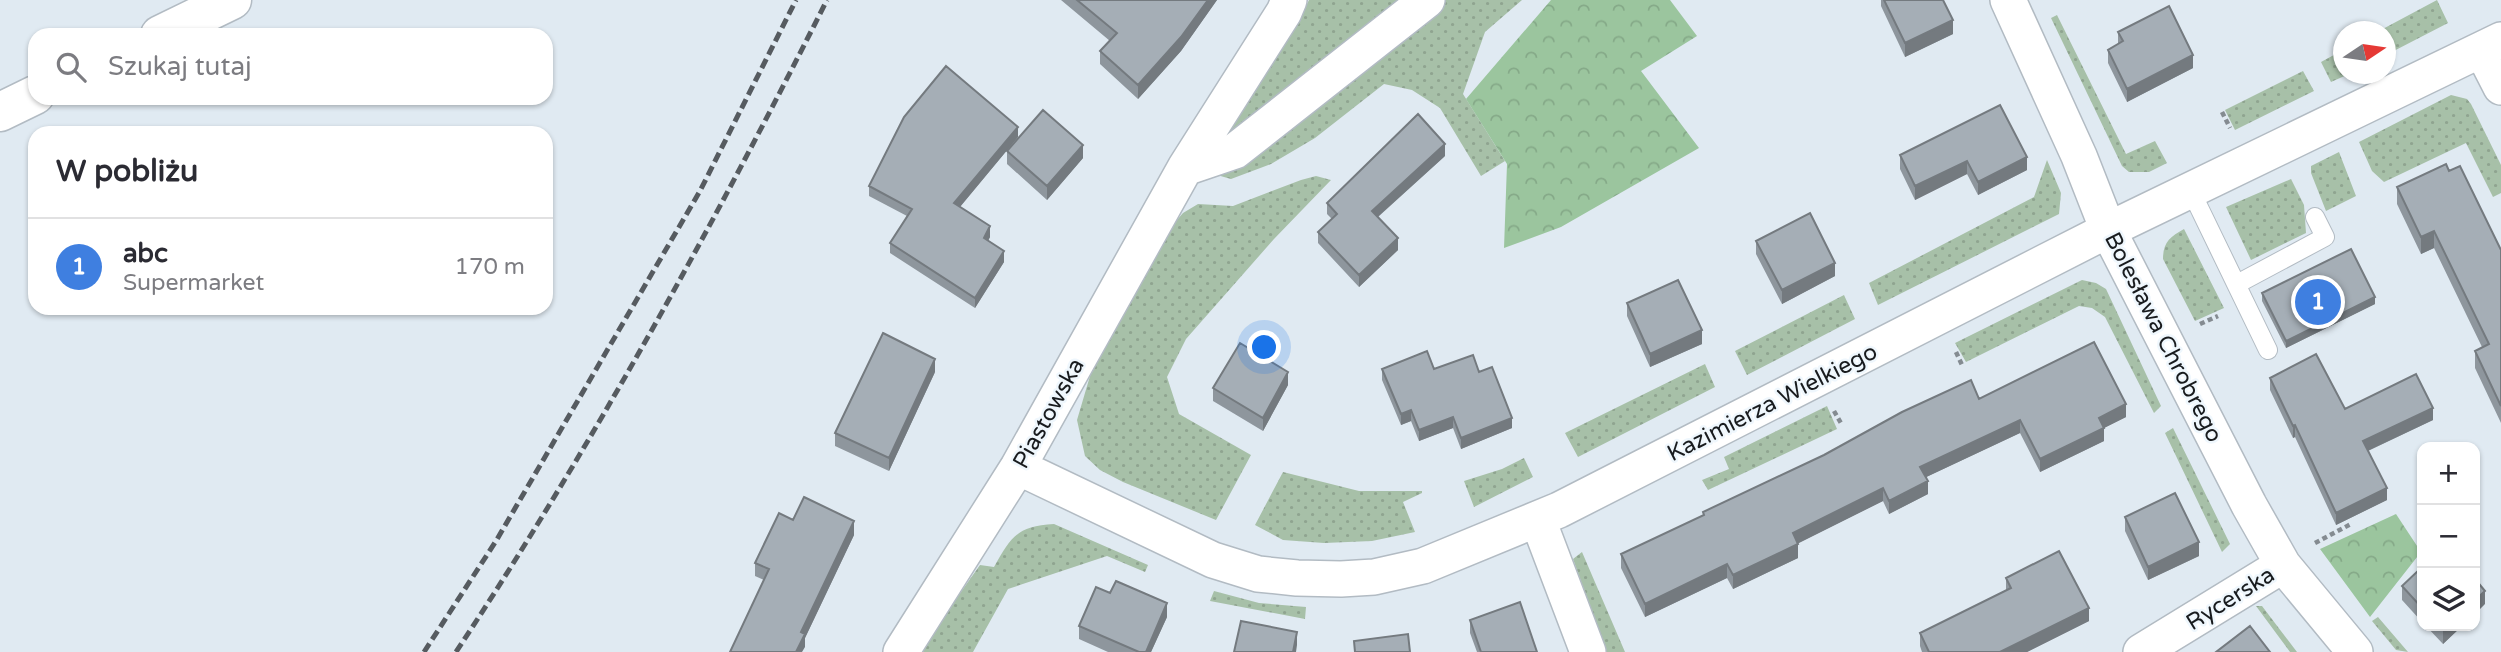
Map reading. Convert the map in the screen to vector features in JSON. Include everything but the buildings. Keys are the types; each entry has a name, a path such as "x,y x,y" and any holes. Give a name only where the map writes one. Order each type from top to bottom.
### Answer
{"main road":[{"path":"174,28 232,0"},
{"path":"0,112 28,98"}],"street":[{"name":"Piastowska","path":"901,652 1018,467 1185,168 1289,0"},
{"path":"1185,168 1235,151 1427,0"},
{"name":"Bolesława Chrobrego","path":"2008,0 2079,156 2109,230 2238,485 2294,557 2356,652"},
{"path":"2491,45 2501,87"},
{"name":"Kazimierza Wielkiego","path":"1018,467 1213,560 1258,574 1297,579 1374,577 1423,566 1538,520 2109,230 2491,45"},
{"path":"1538,520 1588,652"},
{"name":"Rycerska","path":"2141,652 2294,557"}],"lane":[{"path":"2191,191 2268,349"},
{"path":"2237,284 2325,237 2315,217"}],"path":[{"path":"2189,329 2228,311"},
{"path":"2294,557 2351,524"}],"green space":[{"path":"1309,0 1412,0 1213,152 1299,20"},
{"path":"1445,0 1522,0 1485,32 1463,94 1505,161 1481,176 1440,108 1412,90 1384,84 1315,138 1271,164 1231,179 1217,175"},
{"path":"1551,0 1670,0 1697,36 1641,71 1699,148 1561,227 1504,248 1507,164 1466,99"},
{"path":"2437,0 2448,23 2396,50 2396,22"},
{"path":"2057,15 2126,154 2155,141 2167,163 2149,172 2129,172 2122,166 2051,18"},
{"path":"2333,55 2333,81 2331,82 2321,62"},
{"path":"2303,71 2314,91 2235,130 2225,110"},
{"path":"2451,95 2467,99 2471,104 2501,165 2501,193 2493,197 2466,143 2384,182 2372,171 2359,142"},
{"path":"2339,152 2356,196 2326,211 2311,173 2311,166"},
{"path":"2047,160 2061,193 2059,214 1878,305 1869,283 2034,197"},
{"path":"1316,176 1331,180 1274,239 1186,339 1167,377 1179,414 1251,455 1216,520 1100,470 1085,456 1077,420 1090,376 1164,235 1183,213 1198,204 1233,206"},
{"path":"2291,179 2304,205 2306,233 2251,260 2226,207"},
{"path":"2184,229 2224,308 2195,321 2163,259 2168,241"},
{"path":"2082,280 2096,283 2106,289 2161,406 2154,413 2105,317 2092,308 2079,306 1966,362 1955,343"},
{"path":"1844,295 1855,319 1747,375 1735,351"},
{"path":"1705,364 1715,387 1578,457 1565,433"},
{"path":"1827,406 1837,429 1708,490 1702,480 1729,469 1724,457"},
{"path":"2173,428 2230,544 2222,552 2165,433"},
{"path":"1524,458 1533,477 1474,507 1464,481 1502,469"},
{"path":"1283,472 1359,491 1422,491 1403,502 1415,532 1372,541 1324,543 1283,540 1255,525"},
{"path":"2396,514 2417,546 2417,557 2370,617 2320,549"},
{"path":"1054,524 1148,565 1145,572 1107,556 1008,589 973,652 913,652 945,601 958,596 980,565 994,567 1005,548 1023,531 1031,527"},
{"path":"1582,552 1625,652 1606,652 1573,559"},
{"path":"1214,591 1259,603 1306,607 1305,619 1210,601"},
{"path":"2256,606 2262,606 2297,652 2290,652"},
{"path":"2378,617 2408,652 2396,650 2372,621"}],"railway":[{"path":"424,652 496,541 700,191 796,0"},
{"path":"456,652 556,493 651,332 741,167 827,0"}],"place":[{"name":"abc","path":"2318,302"}]}
